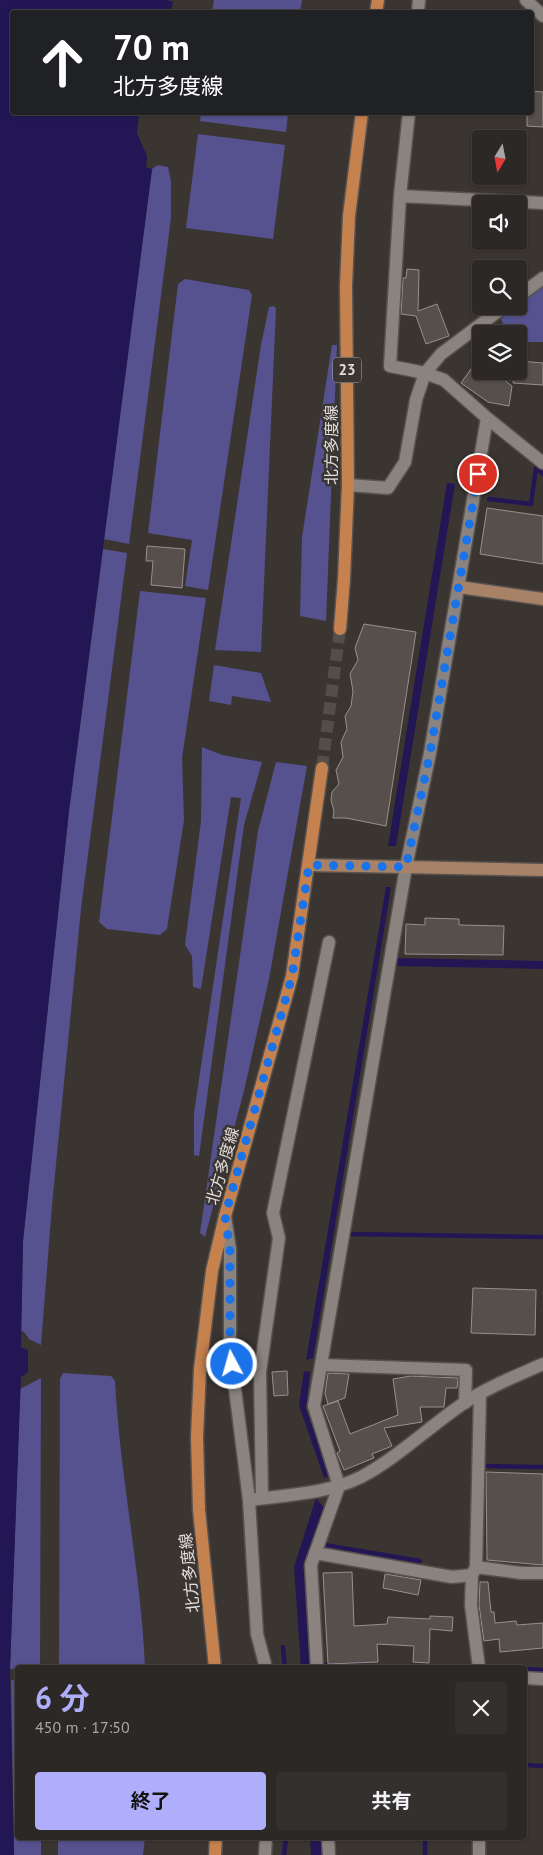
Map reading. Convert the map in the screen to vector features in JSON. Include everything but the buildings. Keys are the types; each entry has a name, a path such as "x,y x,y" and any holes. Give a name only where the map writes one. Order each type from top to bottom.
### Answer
{"main road":[{"name":"北方多度線","path":"340,628 348,486 346,286 349,216 362,115"},
{"name":"北方多度線","path":"215,1665 199,1510 197,1437 200,1369 212,1271 225,1216 292,976 322,768"},
{"path":"215,1855 216,1840"}],"street":[{"path":"526,0 543,16"},
{"path":"409,115 400,196 390,366 425,373 444,380 543,463"},
{"path":"400,196 543,203"},
{"path":"527,290 543,278"},
{"path":"348,486 388,488 405,462 416,400 425,373 441,354 492,315"},
{"path":"317,1665 311,1565 339,1486 314,1406 406,867 430,753 487,418"},
{"path":"459,587 543,599"},
{"path":"309,865 543,870"},
{"path":"265,1665 256,1634 255,1499 260,1372 279,1238 274,1213 328,942"},
{"path":"225,1216 230,1249 230,1349 255,1499"},
{"path":"255,1499 339,1486 362,1477 465,1403 506,1380 543,1364"},
{"path":"321,1365 466,1370 465,1403"},
{"path":"479,1665 471,1605 474,1571 480,1394"},
{"path":"315,1553 452,1578 474,1571 543,1574"},
{"path":"527,1678 543,1679"},
{"path":"265,1855 266,1840"},
{"path":"328,1840 329,1855"},
{"path":"479,1840 479,1855"}],"shaded area":[{"path":"0,0 167,0 173,2 171,10 10,10 10,115 139,115 137,133 147,156 146,167 152,169 69,811 23,1241 21,1347 28,1350 28,1372 21,1377 10,1669 14,1855 0,1855"},
{"path":"214,0 302,0 300,10 212,10"},
{"path":"201,115 288,115 286,132 200,121"},
{"path":"198,134 285,145 273,239 186,228"},
{"path":"158,165 168,167 171,181 171,218 129,544 104,539 152,169"},
{"path":"185,279 249,290 252,295 208,590 185,586 192,540 148,533 178,284"},
{"path":"543,282 543,342 527,342 527,325 504,325 501,319 505,315 527,315 527,295"},
{"path":"273,306 276,308 261,652 215,650 261,345 269,307"},
{"path":"332,345 337,345 326,621 300,616 302,537"},
{"path":"447,483 455,484 396,846 388,846"},
{"path":"103,549 127,553 81,909 52,1205 41,1345 29,1339 21,1330 23,1241 69,811"},
{"path":"140,591 206,598 182,758 184,820 167,929 160,935 107,929 99,922"},
{"path":"214,665 261,673 271,702 232,696 231,705 209,701"},
{"path":"202,747 222,755 262,762 244,825 199,1156 194,1155 194,1113 241,798 231,797 201,989 193,987 192,956 185,945 201,821"},
{"path":"276,762 307,766 269,979 244,1091 205,1237 200,1233 258,831"},
{"path":"386,887 391,887 390,894 313,1358 306,1360"},
{"path":"395,958 543,961 543,969 394,966"},
{"path":"304,1371 310,1372 306,1409 330,1476 324,1478 299,1405"},
{"path":"63,1373 111,1376 115,1381 121,1453 143,1631 145,1665 59,1665 60,1379"},
{"path":"41,1378 40,1665 15,1665 15,1669 10,1669 20,1389"},
{"path":"316,1498 324,1508 305,1565 311,1665 301,1665 294,1567"},
{"path":"11,1680 15,1681 15,1840 41,1840 41,1855 14,1855"},
{"path":"58,1840 145,1840 143,1855 58,1855"},
{"path":"310,1840 321,1840 322,1855 311,1855"}],"waterway":[{"path":"489,499 531,504 536,468 543,474"},
{"path":"349,1234 543,1237"},
{"path":"486,1466 543,1467"},
{"path":"325,1545 420,1561"},
{"path":"283,1647 285,1665"},
{"path":"527,1669 542,1670"},
{"path":"527,1765 543,1766"},
{"path":"284,1855 286,1840"},
{"path":"425,1840 425,1855"}],"tunnel":[{"path":"322,768 340,629"}],"route":[{"path":"232,1364 230,1349 230,1249 225,1216 292,976 309,865 406,867 430,753 478,474"}]}
